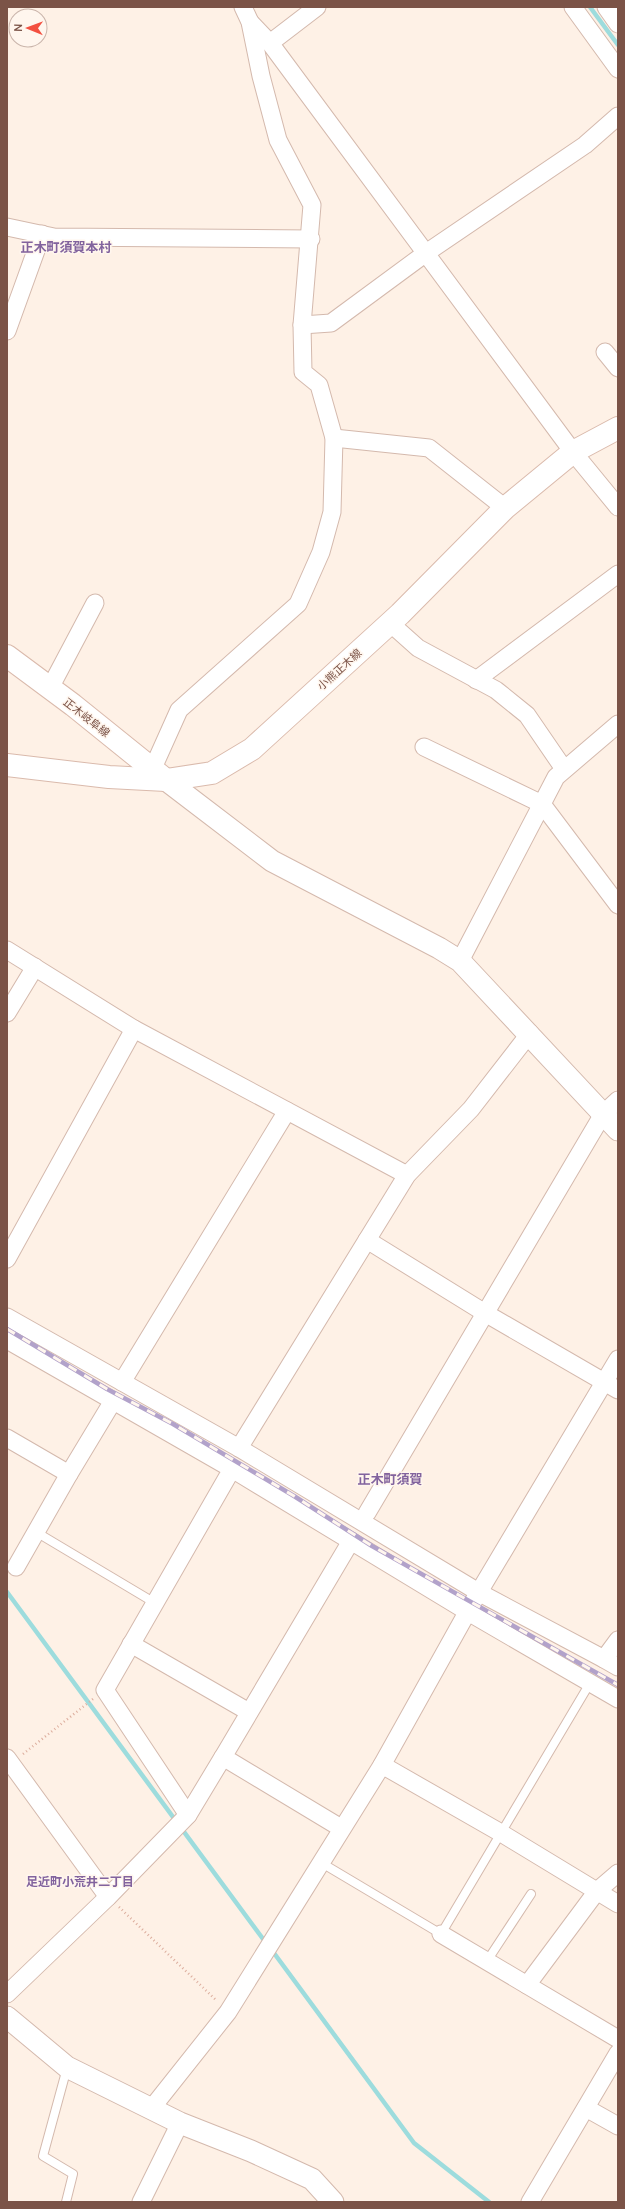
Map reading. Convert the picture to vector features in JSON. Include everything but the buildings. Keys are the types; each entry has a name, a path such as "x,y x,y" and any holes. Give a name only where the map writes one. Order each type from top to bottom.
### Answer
{"main road":[{"name":"小熊正木線","path":"7,765 109,777 212,773 252,749 390,623 505,508 574,452 618,428"},
{"name":"正木岐阜線","path":"7,656 159,774"}],"street":[{"path":"270,43 317,7"},
{"path":"573,7 618,69"},
{"path":"606,7 618,24"},
{"path":"247,15 270,43 574,452 618,507"},
{"path":"247,15 278,140 312,205 311,239 302,325 304,372 319,384 334,438 332,512 321,552 298,604 179,710 159,774 272,861 432,944 460,961 530,1033 611,1107 618,1130"},
{"path":"302,325 331,323 426,253 584,146 618,116"},
{"path":"7,226 54,237 311,239"},
{"path":"7,331 42,234"},
{"path":"605,352 618,368"},
{"path":"334,438 429,448 505,508"},
{"path":"476,680 618,574"},
{"path":"50,688 95,603"},
{"path":"390,623 418,648 496,690 527,715 564,769"},
{"path":"460,961 556,777 618,724"},
{"path":"424,747 542,804 618,905"},
{"path":"7,950 134,1029 407,1176"},
{"path":"7,1013 35,967"},
{"path":"7,1259 134,1029"},
{"path":"240,1448 407,1176 471,1109 530,1033"},
{"path":"367,1513 485,1313 611,1107"},
{"path":"122,1382 287,1111"},
{"path":"367,1240 485,1313 611,1386"},
{"path":"7,1317 240,1448 480,1593 611,1663 618,1640"},
{"path":"7,1340 232,1469 468,1612 618,1699"},
{"path":"151,2109 228,2012 320,1862 382,1765 468,1612 611,1386 618,1358"},
{"path":"16,1567 113,1401"},
{"path":"7,1438 69,1474"},
{"path":"188,1815 105,1690 232,1469"},
{"path":"7,1994 108,1897 188,1815 351,1541"},
{"path":"131,1644 249,1712"},
{"path":"223,1757 342,1828"},
{"path":"9,1761 108,1897"},
{"path":"382,1765 501,1833 618,1904"},
{"path":"528,1985 597,1892 618,1872"},
{"path":"441,1934 618,2038"},
{"path":"7,2017 67,2067 180,2123 251,2151 312,2178 333,2202"},
{"path":"530,2202 618,2053"},
{"path":"586,2108 618,2126"},
{"path":"141,2202 180,2123"}],"lane":[{"path":"36,1532 155,1603"},
{"path":"320,1862 441,1934 590,1683"},
{"path":"487,1961 531,1894"},
{"path":"66,2202 73,2174 43,2156 67,2067"}],"path":[{"path":"9,1761 105,1690"},
{"path":"108,1897 228,2012"}],"waterway":[{"path":"590,7 618,45"},
{"path":"7,1592 266,1943"},
{"path":"271,1949 414,2143 489,2202"}],"railway":[{"path":"7,1329 107,1389 173,1424 294,1496 372,1546 618,1685"}],"district":[{"name":"正木町須賀本村","path":"66,247"},
{"name":"正木町須賀","path":"390,1479"},
{"name":"足近町小荒井二丁目","path":"80,1881"}]}
